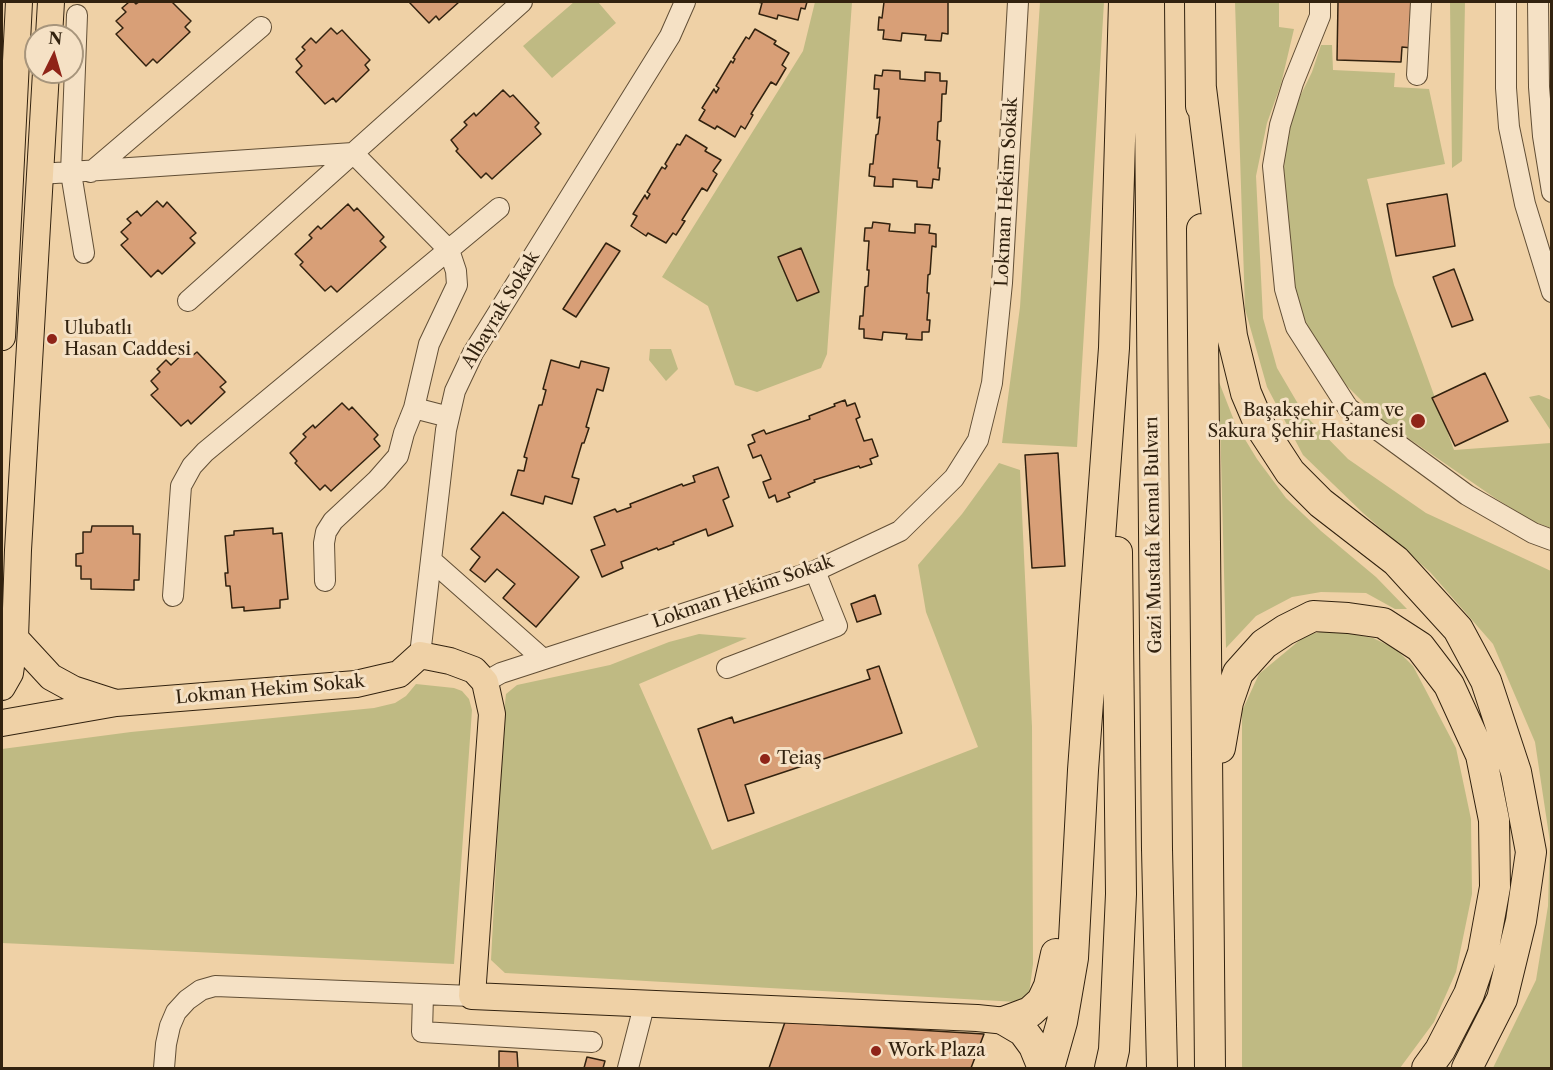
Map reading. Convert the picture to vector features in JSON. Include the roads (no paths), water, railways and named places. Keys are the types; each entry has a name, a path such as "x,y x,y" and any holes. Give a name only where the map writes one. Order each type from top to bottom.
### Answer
{"highway":[{"path":"1049,1068 1062,1022 1073,958 1083,770 1114,348 1125,2"},
{"name":"Gazi Mustafa Kemal Bulvarı","path":"1149,2 1157,837 1162,1068"},
{"path":"1200,2 1210,1068"},
{"path":"1201,88 1232,336 1246,393 1260,426 1290,472 1321,503 1396,561 1458,629 1486,681 1516,772 1531,852 1521,921 1502,999 1467,1068"},
{"path":"1110,1068 1114,1050 1121,894 1114,348"},
{"path":"1207,825 1228,702 1238,673 1264,644 1312,616 1383,622 1420,647 1449,685 1480,755 1494,819 1495,887 1483,952 1469,994 1440,1050 1427,1068"},
{"path":"1006,1021 1030,1012 1042,1001 1049,986 1063,911 1073,804 1083,770"},
{"path":"1006,1021 1023,1031 1034,1046 1043,1068"}],"main road":[{"path":"2,337 5,175 19,2"},
{"path":"50,24 51,2"},
{"path":"2,687 10,673 8,634 18,550 45,84"},
{"path":"8,634 51,676 72,689 116,703"},
{"path":"420,655 450,661 474,670 485,682 492,714 472,996 645,1002 986,1018 1006,1021"},
{"name":"Lokman Hekim Sokak","path":"5,721 116,703 356,684 399,674 420,655"}],"street":[{"path":"188,302 522,2"},
{"name":"Albayrak Sokak","path":"420,655 446,430 454,390 473,353 670,36 685,2"},
{"name":"Lokman Hekim Sokak","path":"485,682 501,673 815,571 900,531 954,478 978,440 992,383 1002,283 1018,2"},
{"path":"1320,2 1320,16 1293,83 1280,125 1273,166 1285,289 1296,327 1348,408 1467,495 1533,533 1551,540"},
{"path":"1417,75 1421,2"},
{"path":"1506,2 1506,88 1514,153 1532,231 1551,292"},
{"path":"1538,2 1539,87 1547,136 1551,192"},
{"path":"77,15 71,173 84,253"},
{"path":"91,172 261,27"},
{"path":"1514,153 1547,136"},
{"path":"40,174 353,153 449,250 456,271 457,285 429,344 414,408 398,456 377,480 333,521 326,532 325,581"},
{"path":"173,596 181,486 192,466 499,208"},
{"path":"414,408 449,417"},
{"path":"431,560 543,659"},
{"path":"727,668 837,626 815,571"},
{"path":"164,1068 166,1044 176,1012 187,1000 208,988 236,986 472,996"},
{"path":"423,995 422,1032 592,1042"},
{"path":"628,1068 645,1002"}],"place":[{"name":"Ulubatlı Hasan Caddesi","path":"52,339"},
{"name":"Başakşehir Çam ve Sakura Şehir Hastanesi","path":"1418,421"},
{"name":"Teiaş","path":"765,759"},
{"name":"Work Plaza","path":"876,1051"}]}
